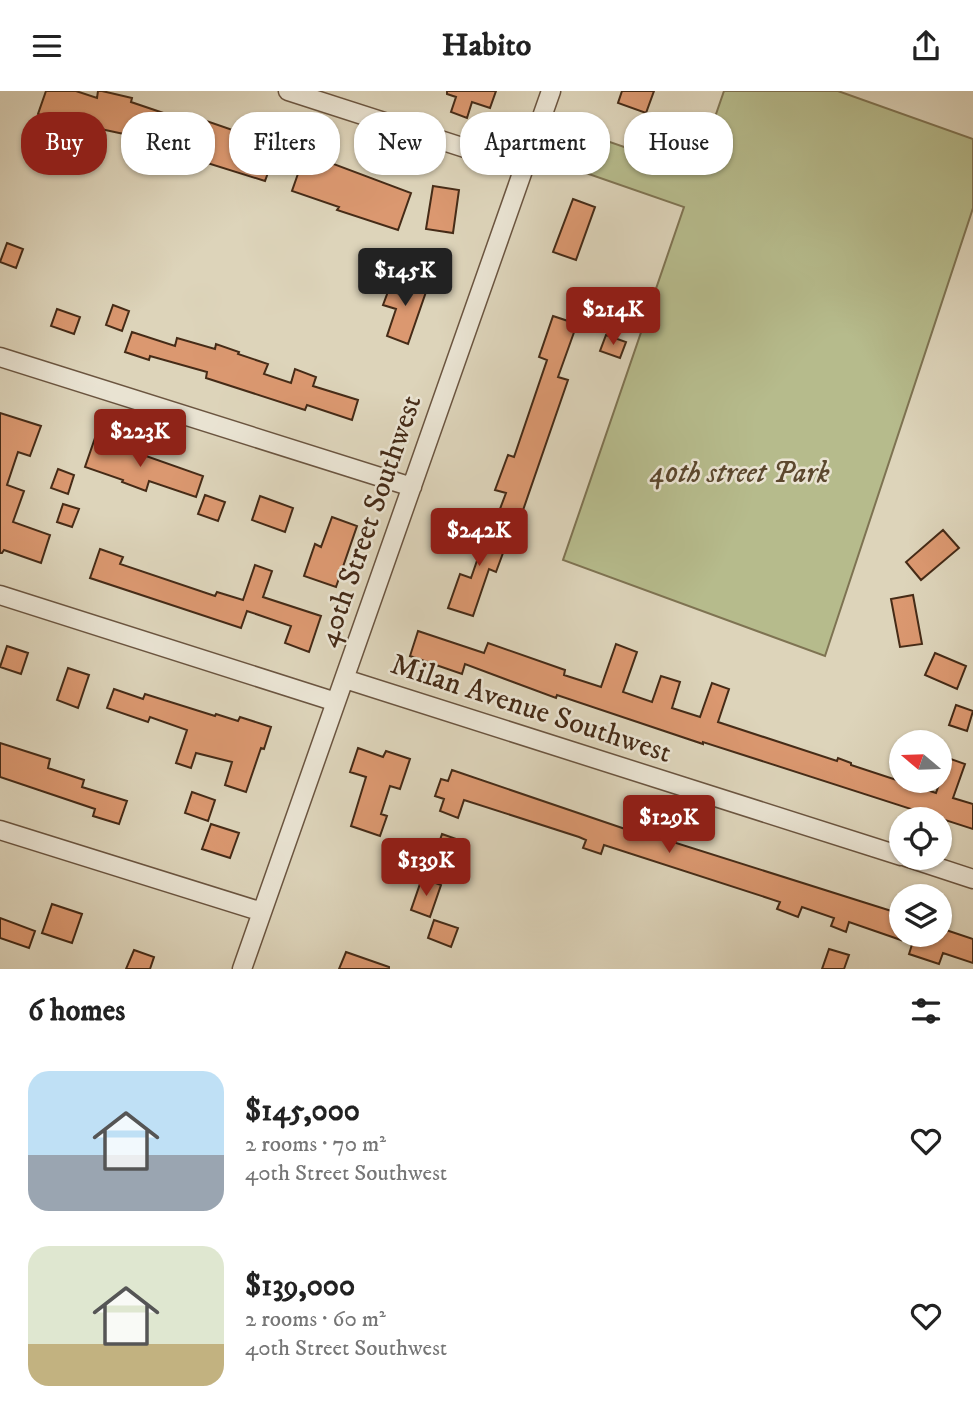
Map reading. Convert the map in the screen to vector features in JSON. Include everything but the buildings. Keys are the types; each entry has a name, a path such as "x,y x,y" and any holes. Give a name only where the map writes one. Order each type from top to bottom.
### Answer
{"street":[{"path":"288,91 320,96 460,145"},
{"name":"40th Street Southwest","path":"543,112 551,91"},
{"name":"40th Street Southwest","path":"242,969 520,175"},
{"path":"0,357 412,487"},
{"path":"0,595 336,702"},
{"name":"Milan Avenue Southwest","path":"345,679 889,852"},
{"path":"0,830 262,912"},
{"name":"Milan Avenue Southwest","path":"945,870 973,879"}],"green space":[{"name":"40th street Park","path":"724,91 838,91 973,139 973,208 825,656 563,560 684,207 592,175 610,175 610,142 624,147 624,175 733,175 733,112 717,112"}]}
